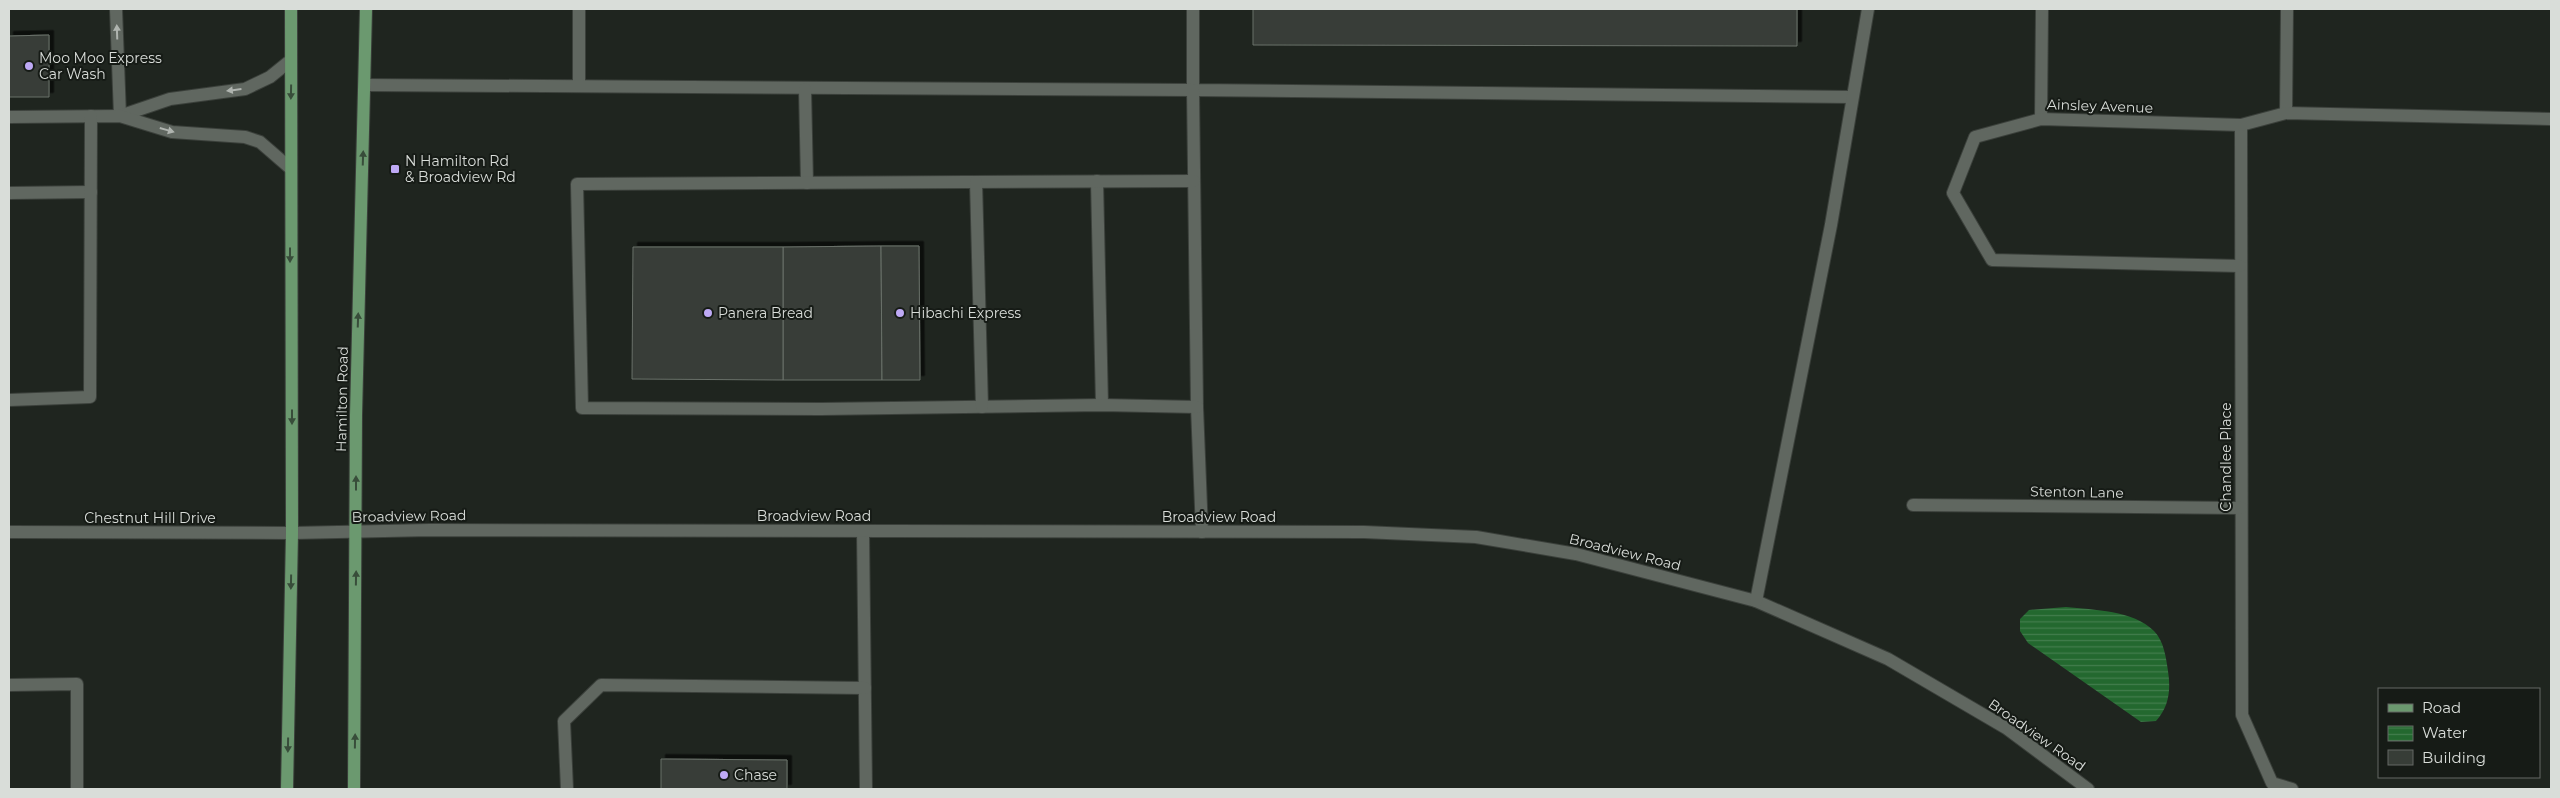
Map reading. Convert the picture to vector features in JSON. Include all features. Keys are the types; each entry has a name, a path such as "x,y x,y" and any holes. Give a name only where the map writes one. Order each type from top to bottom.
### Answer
{"main road":[{"path":"287,789 292,533 291,9"},
{"name":"Hamilton Road","path":"354,789 357,531 356,415 366,9"}],"street":[{"path":"116,9 120,116"},
{"path":"579,9 579,86"},
{"path":"1193,9 1197,408 1202,532"},
{"path":"1756,601 1831,225 1868,9"},
{"path":"2041,119 2042,9"},
{"path":"2286,113 2287,9"},
{"path":"120,116 170,99 245,89 270,77 291,60"},
{"path":"365,85 1193,90 1852,97"},
{"path":"805,89 807,183"},
{"name":"Ainsley Avenue","path":"2240,266 1992,260 1953,193 1975,137 2041,119 2241,125 2286,113 2551,119"},
{"path":"9,116 120,116 172,132 245,137 260,142 290,168"},
{"path":"9,400 90,397 91,116"},
{"name":"Chandlee Place","path":"2241,125 2242,715 2269,786 2292,789"},
{"path":"1097,181 1102,406"},
{"path":"1194,181 577,184 582,408 821,409 1102,406 1197,408"},
{"path":"976,182 982,407"},
{"path":"9,193 91,192"},
{"name":"Stenton Lane","path":"1913,505 2241,508"},
{"name":"Broadview Road","path":"292,533 357,531 1364,532 1476,537 1576,554 1756,601 1888,659 2006,728 2088,789"},
{"path":"863,531 866,789"},
{"name":"Chestnut Hill Drive","path":"9,532 292,533"},
{"path":"9,685 78,684 77,789"},
{"path":"567,789 564,721 601,685 865,688"}],"water":[{"path":"2066,607 2101,610 2124,615 2145,624 2154,631 2165,655 2169,685 2168,698 2164,710 2156,721 2141,722 2028,643 2020,631 2020,619 2029,610"}],"building":[{"path":"1253,9 1797,9 1797,46 1253,45"},
{"name":"Moo Moo Express Car Wash","path":"49,35 49,97 9,97 9,36"},
{"path":"881,246 882,380 783,380 783,247"},
{"name":"Hibachi Express","path":"881,246 919,246 920,380 882,380"},
{"name":"Panera Bread","path":"633,247 783,247 783,380 632,379"},
{"name":"Chase","path":"661,759 787,760 787,789 661,789"}],"place":[{"name":"Moo Moo Express Car Wash","path":"29,66"},
{"name":"N Hamilton Rd & Broadview Rd","path":"395,169"},
{"name":"Panera Bread","path":"708,313"},
{"name":"Hibachi Express","path":"900,313"},
{"name":"Chase","path":"724,775"}]}
